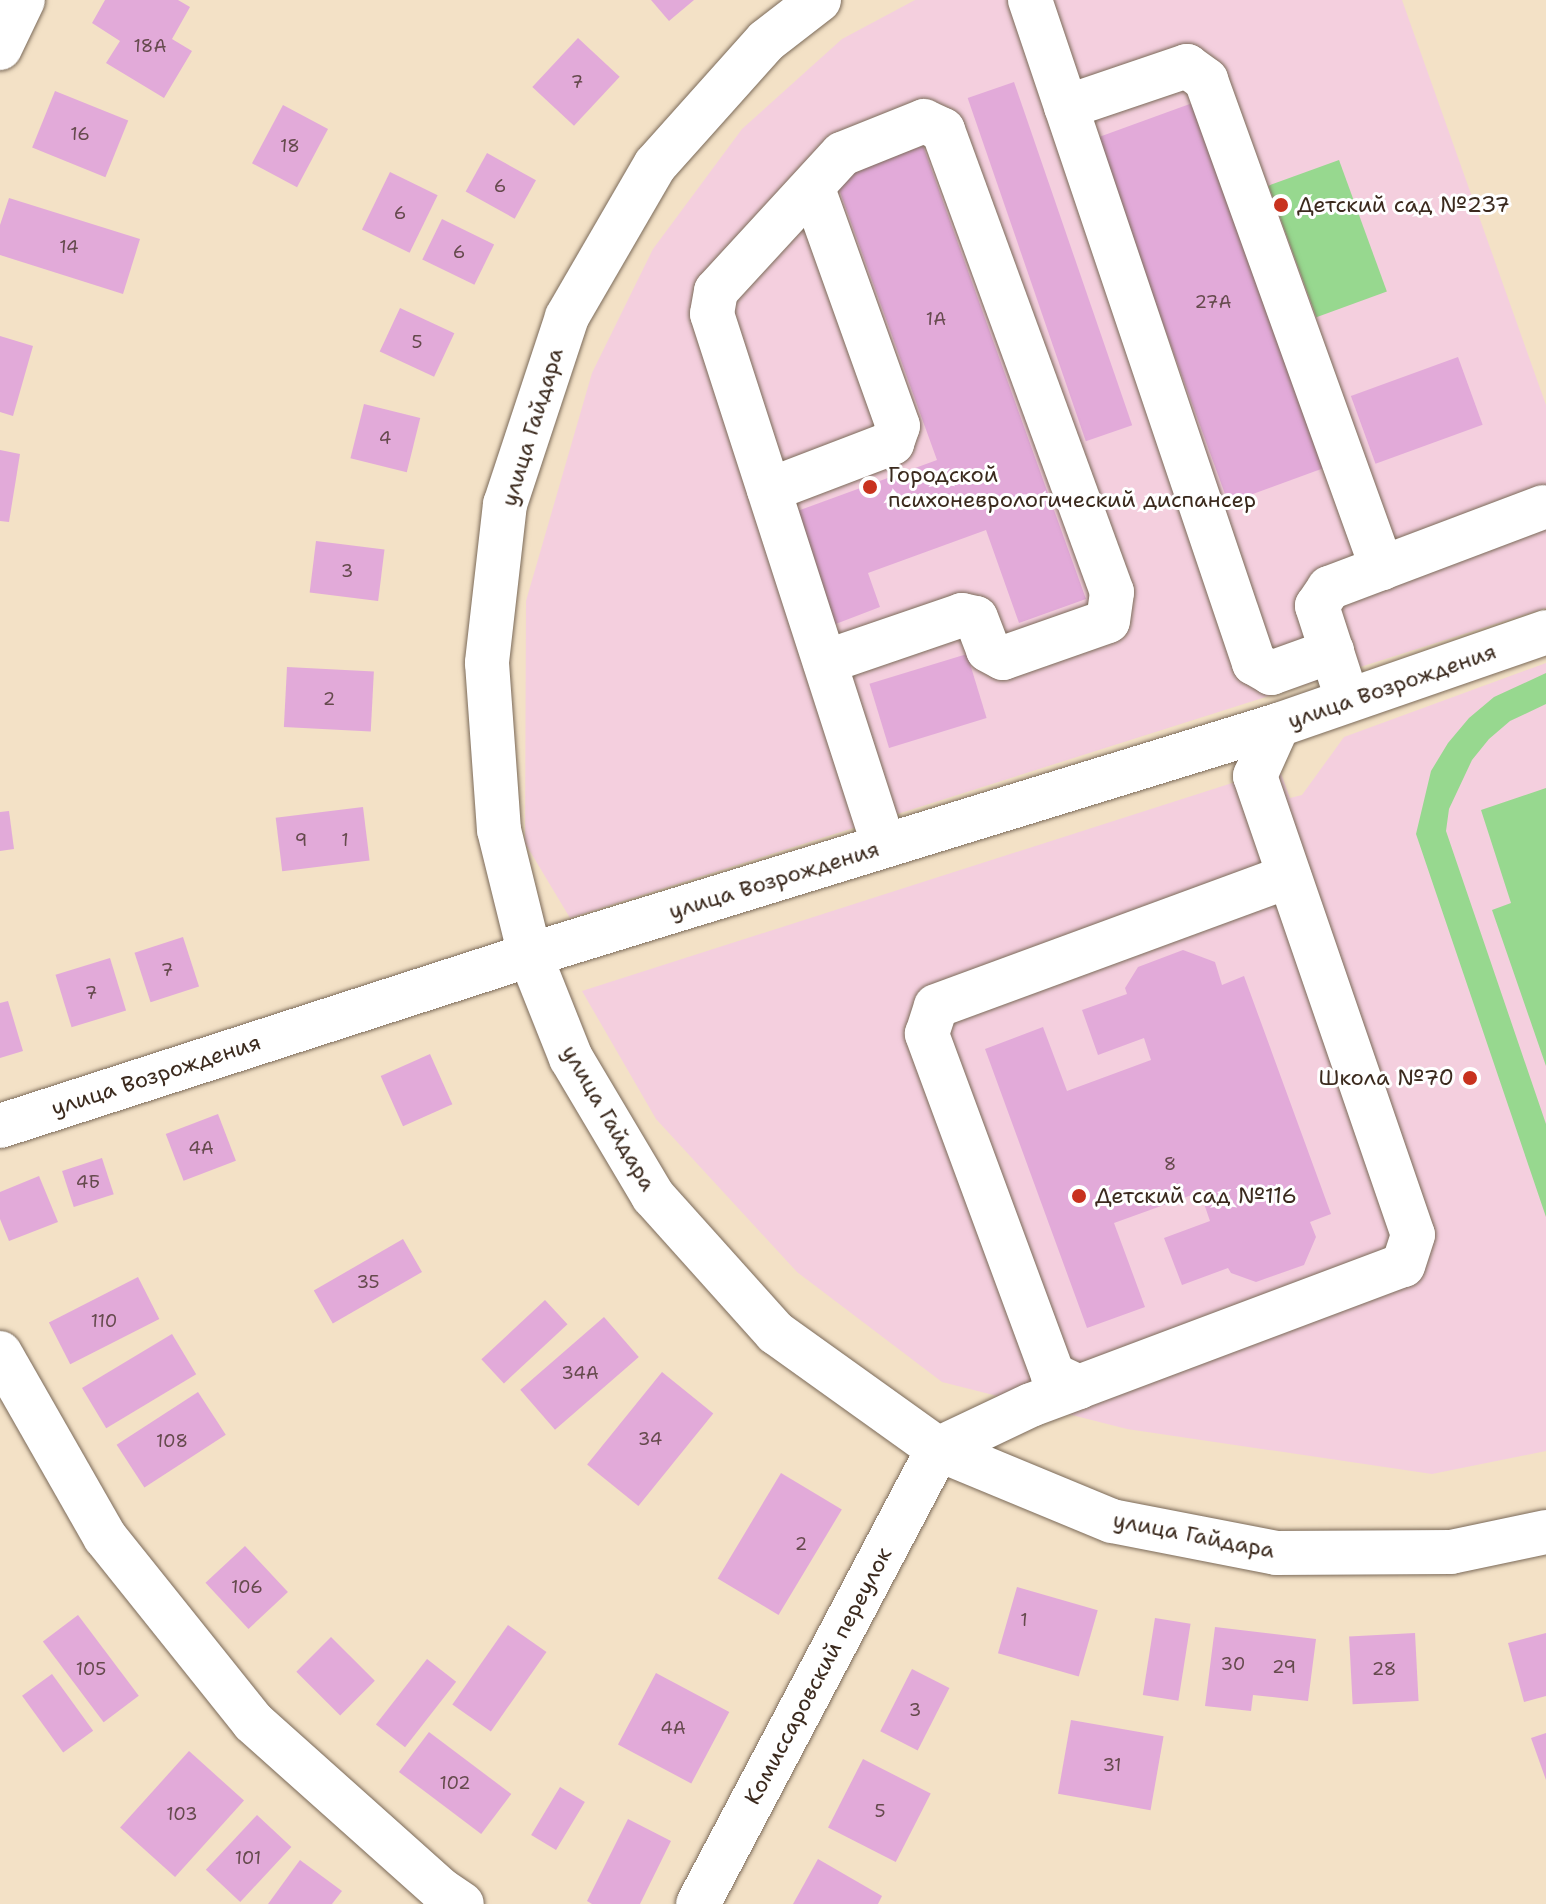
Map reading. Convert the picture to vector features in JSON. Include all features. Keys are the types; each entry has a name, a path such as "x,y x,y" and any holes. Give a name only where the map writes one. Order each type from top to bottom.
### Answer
{"street":[{"path":"0,48 23,0"},
{"name":"улица Гайдара","path":"819,0 766,41 655,165 567,317 505,504 487,663 499,830 530,955 571,1058 653,1196 776,1333 938,1449 1112,1521 1276,1553 1451,1552 1546,1532"},
{"path":"1030,0 1254,663 1271,673 1332,651"},
{"path":"1066,107 1187,66 1206,80 1382,568"},
{"path":"825,662 962,615 976,618 988,650 1003,658 1108,621 1112,592 943,130 924,121 842,154 716,291 712,314 884,846"},
{"path":"769,490 892,443 898,426 813,188"},
{"path":"1349,701 1317,606 1329,588 1543,507"},
{"name":"улица Возрождения","path":"0,1126 530,955 1278,725 1546,632"},
{"path":"938,1449 1031,1405 1403,1265 1413,1235 1255,776 1278,725"},
{"path":"1079,1387 1053,1375 927,1034 936,1006 1289,876"},
{"path":"0,1353 105,1537 253,1722 441,1890 462,1904"},
{"name":"Комиссаровский переулок","path":"698,1904 938,1449"}],"shaded area":[{"name":"Городской психоневрологический диспансер","path":"915,0 1402,0 1546,405 1546,608 570,918 525,843 526,601 592,373 653,249 742,129 842,39"},
{"name":"Детский сад №116","path":"1546,663 1546,1451 1432,1474 1127,1429 942,1382 797,1272 656,1119 582,991 1279,768 1290,798 1302,795 1344,737"}],"green space":[{"path":"1339,160 1387,292 1316,317 1269,186"},
{"path":"1546,673 1546,704 1510,721 1489,739 1472,760 1449,809 1446,831 1546,1124 1546,1217 1416,834 1431,771 1448,743 1469,718 1494,697"},
{"path":"1546,788 1546,1066 1492,910 1511,903 1481,810"}],"building":[{"path":"105,0 178,0 190,7 172,39 192,51 164,98 106,63 120,41 92,23"},
{"path":"651,0 694,0 669,21"},
{"path":"578,38 620,77 574,126 532,87"},
{"path":"1014,82 1132,425 1086,441 968,98"},
{"path":"55,91 128,121 105,177 32,148"},
{"path":"1198,101 1331,466 1228,503 1096,138"},
{"path":"283,105 328,129 297,187 252,163"},
{"path":"923,146 1086,599 1019,623 986,530 868,573 880,607 833,625 792,513 937,460 835,178"},
{"path":"487,153 536,180 515,219 466,191"},
{"path":"390,172 438,195 410,253 362,230"},
{"path":"9,198 140,239 123,294 0,255 0,225"},
{"path":"442,219 494,244 474,285 422,259"},
{"path":"400,308 454,333 434,377 380,352"},
{"path":"0,336 33,346 13,416 0,412"},
{"path":"1458,357 1483,425 1376,464 1351,396"},
{"path":"364,404 420,418 407,472 350,458"},
{"path":"0,450 20,454 9,522 0,521"},
{"path":"316,541 384,549 378,601 310,593"},
{"path":"967,654 987,718 889,748 869,684"},
{"path":"287,667 374,672 371,731 284,727"},
{"path":"363,807 370,861 282,871 276,818"},
{"path":"9,811 14,849 0,851 0,812"},
{"path":"183,937 199,986 151,1002 134,953"},
{"path":"1183,950 1215,962 1222,985 1244,976 1331,1214 1310,1222 1316,1237 1304,1265 1256,1282 1231,1273 1228,1268 1182,1285 1164,1238 1210,1221 1200,1192 1114,1223 1145,1307 1087,1328 985,1049 1043,1027 1067,1091 1151,1060 1144,1038 1098,1055 1082,1010 1127,994 1125,988 1138,967"},
{"path":"110,958 126,1011 72,1027 55,975"},
{"path":"8,1001 23,1051 0,1058 0,1003"},
{"path":"430,1054 452,1104 403,1126 381,1076"},
{"path":"218,1114 236,1161 184,1181 166,1134"},
{"path":"102,1158 114,1194 74,1207 62,1171"},
{"path":"39,1176 58,1222 9,1241 0,1219 0,1192"},
{"path":"403,1239 422,1272 333,1323 314,1290"},
{"path":"138,1277 159,1319 70,1364 49,1322"},
{"path":"545,1300 568,1324 504,1383 481,1359"},
{"path":"604,1317 639,1357 555,1430 520,1390"},
{"path":"172,1334 196,1374 106,1428 82,1388"},
{"path":"662,1372 713,1414 638,1506 587,1464"},
{"path":"198,1392 226,1435 144,1488 117,1445"},
{"path":"781,1473 842,1510 779,1615 718,1578"},
{"path":"245,1546 288,1592 248,1629 206,1583"},
{"path":"1017,1587 1098,1610 1079,1676 998,1653"},
{"path":"78,1615 139,1696 104,1722 43,1641"},
{"path":"1155,1618 1191,1624 1178,1701 1143,1695"},
{"path":"508,1625 547,1652 491,1731 452,1704"},
{"path":"1215,1627 1316,1639 1308,1701 1253,1695 1251,1711 1205,1706"},
{"path":"1415,1633 1419,1701 1353,1704 1349,1636"},
{"path":"1546,1633 1546,1696 1524,1702 1508,1643"},
{"path":"331,1637 375,1681 340,1715 296,1672"},
{"path":"427,1659 456,1682 405,1747 376,1724"},
{"path":"912,1669 949,1688 918,1750 880,1731"},
{"path":"656,1673 729,1712 691,1783 618,1745"},
{"path":"52,1674 93,1731 63,1752 22,1696"},
{"path":"1071,1720 1164,1736 1151,1810 1058,1794"},
{"path":"429,1732 511,1794 481,1834 399,1772"},
{"path":"1546,1733 1546,1780 1531,1738"},
{"path":"189,1751 244,1801 175,1877 120,1828"},
{"path":"863,1759 931,1794 896,1862 828,1828"},
{"path":"560,1787 585,1802 556,1850 531,1835"},
{"path":"257,1815 291,1847 240,1902 206,1870"},
{"path":"628,1819 671,1841 640,1904 592,1904 587,1901"},
{"path":"818,1859 882,1896 878,1904 793,1904"},
{"path":"300,1860 342,1891 332,1904 268,1904"}],"place":[{"name":"Детский сад №237","path":"1281,205"},
{"name":"Городской психоневрологический диспансер","path":"870,487"},
{"name":"Школа №70","path":"1470,1078"},
{"name":"Детский сад №116","path":"1079,1196"}]}
